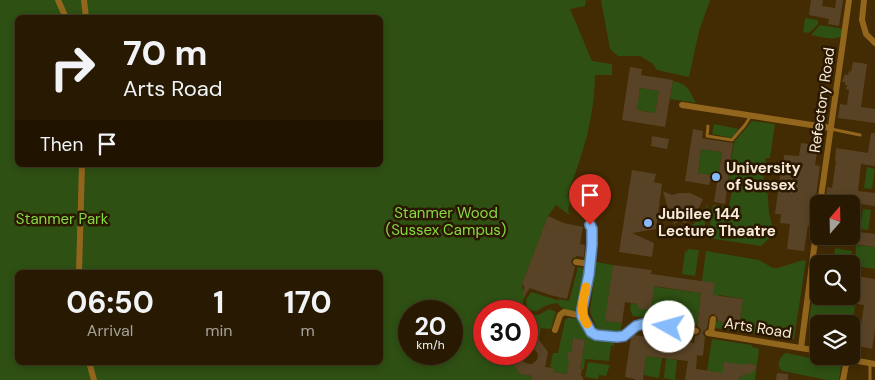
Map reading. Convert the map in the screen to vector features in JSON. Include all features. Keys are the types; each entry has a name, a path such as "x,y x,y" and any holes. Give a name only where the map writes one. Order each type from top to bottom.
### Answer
{"street":[{"path":"58,0 65,15"},
{"path":"84,0 86,15"},
{"name":"Refectory Road","path":"821,195 849,0"},
{"path":"864,0 862,20 866,34 875,43"},
{"path":"682,105 831,128"},
{"path":"79,270 82,167"},
{"path":"590,225 592,229 590,264 582,316 591,332 596,335 621,337 640,325 646,324 696,331"},
{"path":"801,348 814,245"},
{"path":"576,262 590,264"},
{"path":"555,330 560,315 564,312 582,316"},
{"name":"Arts Road","path":"713,319 709,333 810,350"},
{"path":"860,361 873,364"},
{"path":"90,365 94,380"},
{"path":"843,380 844,365"}],"lane":[{"path":"708,126 706,136 732,140 750,116"},
{"path":"831,128 860,135"},
{"path":"870,380 873,364"}],"shaded area":[{"name":"University of Sussex","path":"547,0 875,0 875,380 490,380 493,365 538,365 538,300 517,300"}],"green space":[{"name":"Stanmer Park","path":"0,0 586,0 585,6 570,9 592,61 612,64 612,75 595,75 587,137 567,196 572,198 568,208 569,215 556,205 548,216 522,285 526,295 523,300 473,300 473,365 514,365 520,374 532,376 531,380 0,380"},
{"path":"601,0 710,0 699,31 689,77 657,70 652,63 640,56 618,56 610,49"},
{"path":"805,18 818,20 818,24 809,33 803,32"},
{"path":"820,25 844,29 843,36 823,38 811,35"},
{"path":"673,81 685,86 696,103 670,99"},
{"path":"640,88 659,91 655,113 637,110"},
{"path":"752,121 775,124 770,158 766,158 763,183 767,184 773,235 761,246 708,238 713,205 729,207 732,190 727,189 734,142"},
{"path":"714,124 739,129 732,138 712,134"},
{"path":"701,149 722,152 718,176 698,173"},
{"path":"867,167 875,169 872,189 864,188"},
{"path":"708,204 703,237 689,235 688,228 702,214"},
{"path":"863,209 871,210 868,230 860,229"},
{"path":"856,245 875,247 875,269 860,267 860,255 856,255"},
{"path":"835,248 852,251 851,255 834,255"},
{"path":"688,249 699,250 695,276 682,274 685,251 687,252"},
{"path":"706,251 759,260 773,268 803,260 806,261 794,339 715,328 715,321 739,324 743,299 719,295 718,303 702,281"},
{"path":"596,262 613,265 606,321 622,323 620,332 597,329 590,312"},
{"path":"578,267 583,269 585,274 580,305 576,311 566,310 557,303 538,310 538,300 526,300 531,292 558,301 559,299 569,301"},
{"path":"650,286 701,293 697,324 633,316 630,310 631,303 638,304 638,308 651,309 653,297"},
{"path":"812,305 855,306 854,315 810,315"},
{"name":"Stanmer Park","path":"549,309 556,312 551,329 541,328 539,340 538,315"},
{"path":"568,318 580,321 592,337 614,341 614,346 611,346 609,361 585,359 584,369 580,369 581,362 579,361 582,357 585,340 573,338 571,353 568,353 567,360 569,360 570,374 553,372 554,368 550,367 553,353 558,353 565,320"},
{"path":"712,339 752,345 752,347 759,349 755,380 739,380 739,376 743,377 743,374 748,375 748,373 755,371 756,365 746,363 732,375 707,371"},
{"path":"786,353 810,358 810,365 840,365 839,380 827,380 783,371 779,367 781,357"},
{"path":"646,356 662,358 659,378 644,375"},
{"path":"666,358 677,360 675,380 664,378"},
{"path":"588,362 610,365 606,376 599,375 598,379 585,377"}],"building":[{"path":"811,0 823,0 822,6 835,8 836,0 843,0 839,26 828,24 829,19 809,15"},
{"path":"853,62 867,64 861,107 875,109 875,123 838,118 840,104 847,105 849,90 846,89 847,85 845,85 845,82 842,82 845,74 848,75 849,71 851,72"},
{"path":"630,67 642,69 641,75 673,80 665,127 622,120","holes":["640,88 659,91 655,113 637,110"]},
{"path":"693,129 703,131 702,138 733,143 725,204 714,202 722,152 701,149 698,173 712,175 709,185 685,181"},
{"path":"871,133 875,133 875,166 861,164 858,191 875,193 875,206 860,204 860,195 826,195 827,187 832,188 836,148 868,153"},
{"path":"652,136 669,139 667,149 651,146"},
{"path":"801,143 818,145 815,165 820,166 816,195 810,195 810,226 808,225 804,251 787,249 790,224 780,223 781,214 775,214 784,155 799,156"},
{"path":"632,170 656,174 654,182 662,184 656,229 632,233 654,243 652,257 619,252"},
{"path":"663,191 672,195 690,193 703,199 691,221 685,223 680,220 674,224"},
{"path":"548,216 564,223 583,227 580,244 585,245 584,257 577,256 571,261 575,267 567,299 530,288 523,298 524,286 522,284"},
{"path":"860,232 875,234 875,247 860,245"},
{"path":"613,265 652,270 651,274 715,283 713,295 743,299 739,325 718,321 714,314 709,316 707,328 703,332 705,337 703,356 697,355 696,369 723,373 724,362 756,365 755,371 752,371 752,374 748,373 748,375 743,374 743,377 739,376 739,380 685,380 688,361 646,356 643,380 625,377 631,337 634,335 694,343 695,336 699,335 701,331 697,326 701,293 654,286 651,310 637,308 638,304 625,302 622,323 605,321"},
{"path":"860,276 875,279 875,331 872,349 860,346 864,305 860,304"},
{"path":"573,338 585,340 580,369 582,369 581,376 583,380 531,380 532,376 520,374 514,365 538,365 538,340 548,352 545,367 554,368 553,372 567,374 568,352 571,353"},
{"path":"777,373 788,374 788,380 776,380"}],"slow traffic":[{"path":"586,287 582,316 587,324"}],"place":[{"name":"University of Sussex","path":"716,177"},
{"name":"Jubilee 144 Lecture Theatre","path":"648,223"}],"route":[{"path":"590,225 592,229 592,245 582,316 591,332 596,335 621,337 636,326 643,324 669,327"}],"park label":[{"name":"Stanmer Wood (Sussex Campus)","path":"446,222"}]}
